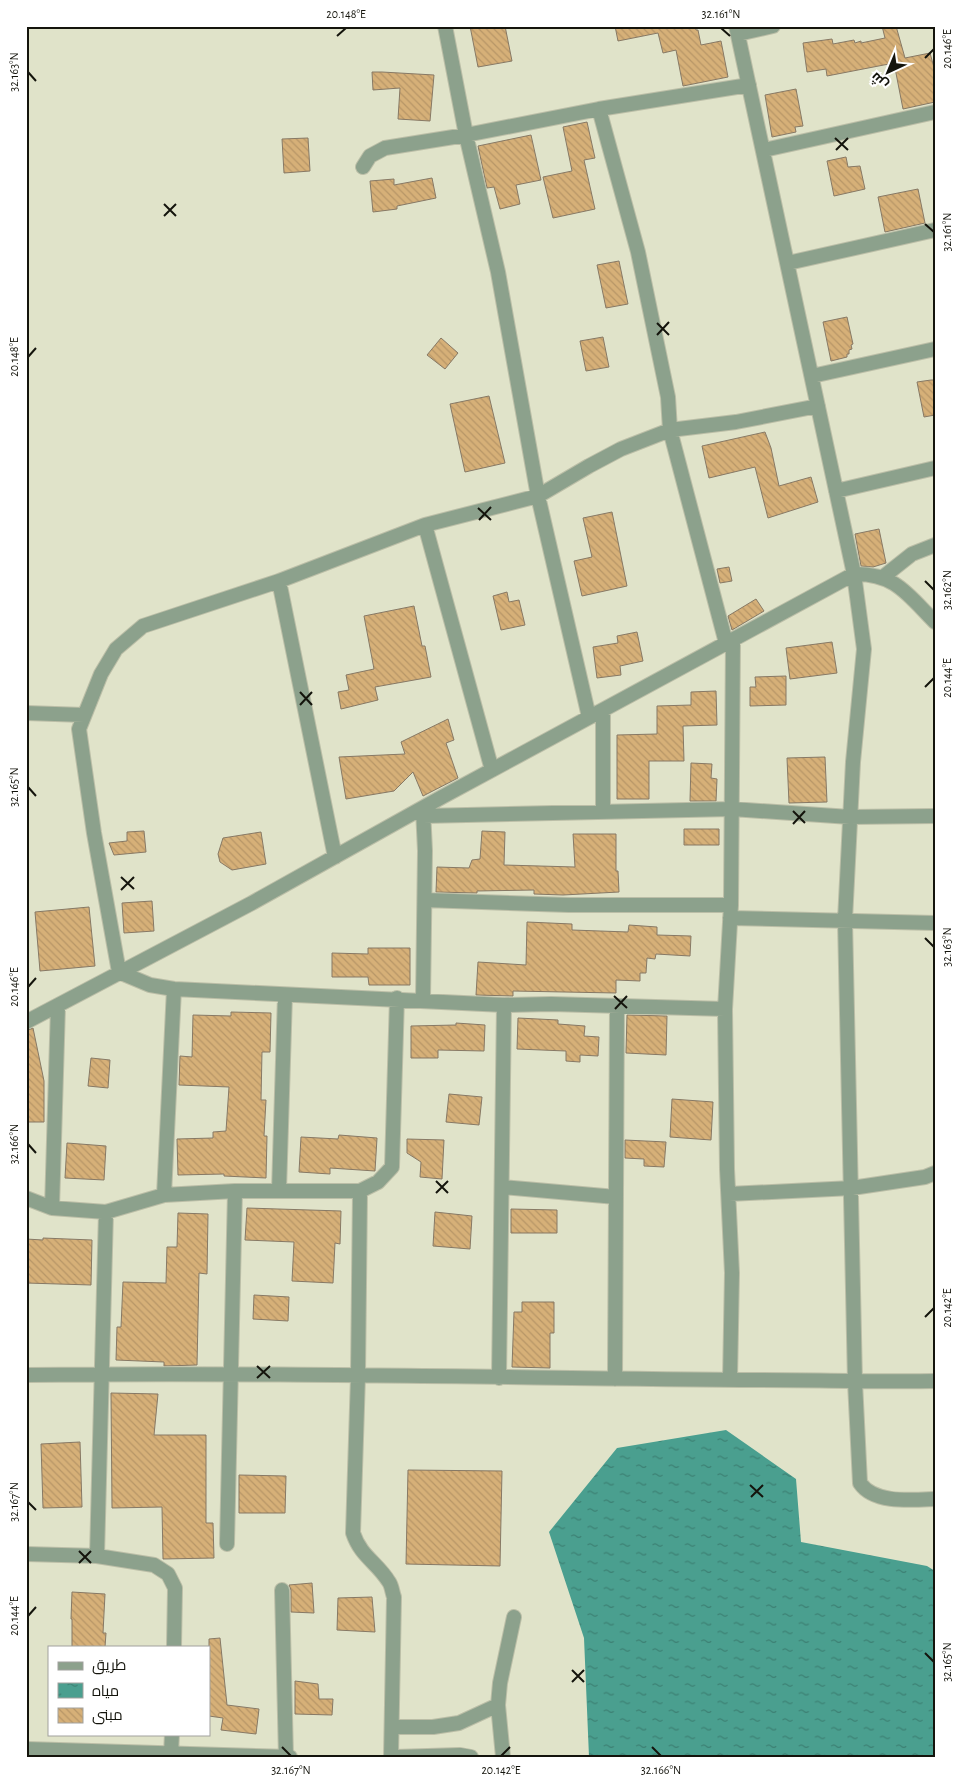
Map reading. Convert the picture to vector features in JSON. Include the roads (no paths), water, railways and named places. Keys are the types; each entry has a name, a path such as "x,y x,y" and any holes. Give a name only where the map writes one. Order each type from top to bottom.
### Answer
{"street":[{"path":"444,26 466,135 498,272 538,496 589,717"},
{"path":"773,26 737,30 854,574 864,649 850,817 845,920 855,1382 860,1483 864,1489 872,1494 883,1497 935,1499"},
{"path":"363,167 370,156 385,148 466,135 599,109 749,85"},
{"path":"599,109 638,252 668,396 670,430 730,641 732,809 730,912 725,1009 727,1169 732,1273 730,1380"},
{"path":"764,150 935,112"},
{"path":"788,263 935,230"},
{"path":"812,376 935,349"},
{"path":"119,972 94,833 79,729 100,674 116,649 143,626 279,581 425,526 538,496 613,453 670,430 728,423 818,406"},
{"path":"836,491 935,468"},
{"path":"425,526 492,770"},
{"path":"883,577 912,554 935,545"},
{"path":"26,1022 423,812 492,770 854,574 870,574 883,577 903,590 935,622"},
{"path":"279,581 335,857"},
{"path":"602,710 603,812"},
{"path":"26,713 84,716"},
{"path":"423,812 603,812 732,809 850,817 935,816"},
{"path":"423,812 425,851 423,1000"},
{"path":"425,900 730,912 845,920 935,923"},
{"path":"119,972 150,985 174,989 504,1004 725,1009"},
{"path":"164,1195 174,989"},
{"path":"279,1191 285,995"},
{"path":"26,1198 52,1208 106,1212 164,1195 235,1191 360,1191 378,1182 392,1167 397,998"},
{"path":"500,1378 504,1004"},
{"path":"52,1208 58,1006"},
{"path":"615,1379 617,1006"},
{"path":"729,1194 852,1188 925,1177 935,1173"},
{"path":"502,1187 616,1197"},
{"path":"227,1544 235,1191"},
{"path":"360,1191 358,1376 353,1534 357,1545 364,1555 390,1582 394,1597 391,1757"},
{"path":"97,1556 106,1212"},
{"path":"26,1375 103,1374 935,1382"},
{"path":"26,1554 97,1556 154,1565 168,1574 175,1588 174,1646"},
{"path":"282,1590 286,1757"},
{"path":"503,1757 498,1705 500,1683 514,1617"},
{"path":"392,1727 433,1727 459,1722 498,1705"},
{"path":"172,1736 172,1754"},
{"path":"26,1749 290,1757"},
{"path":"395,1757 471,1757"}],"water":[{"path":"726,1430 796,1479 801,1542 927,1566 935,1571 935,1757 589,1757 584,1638 549,1532 617,1448"}]}
